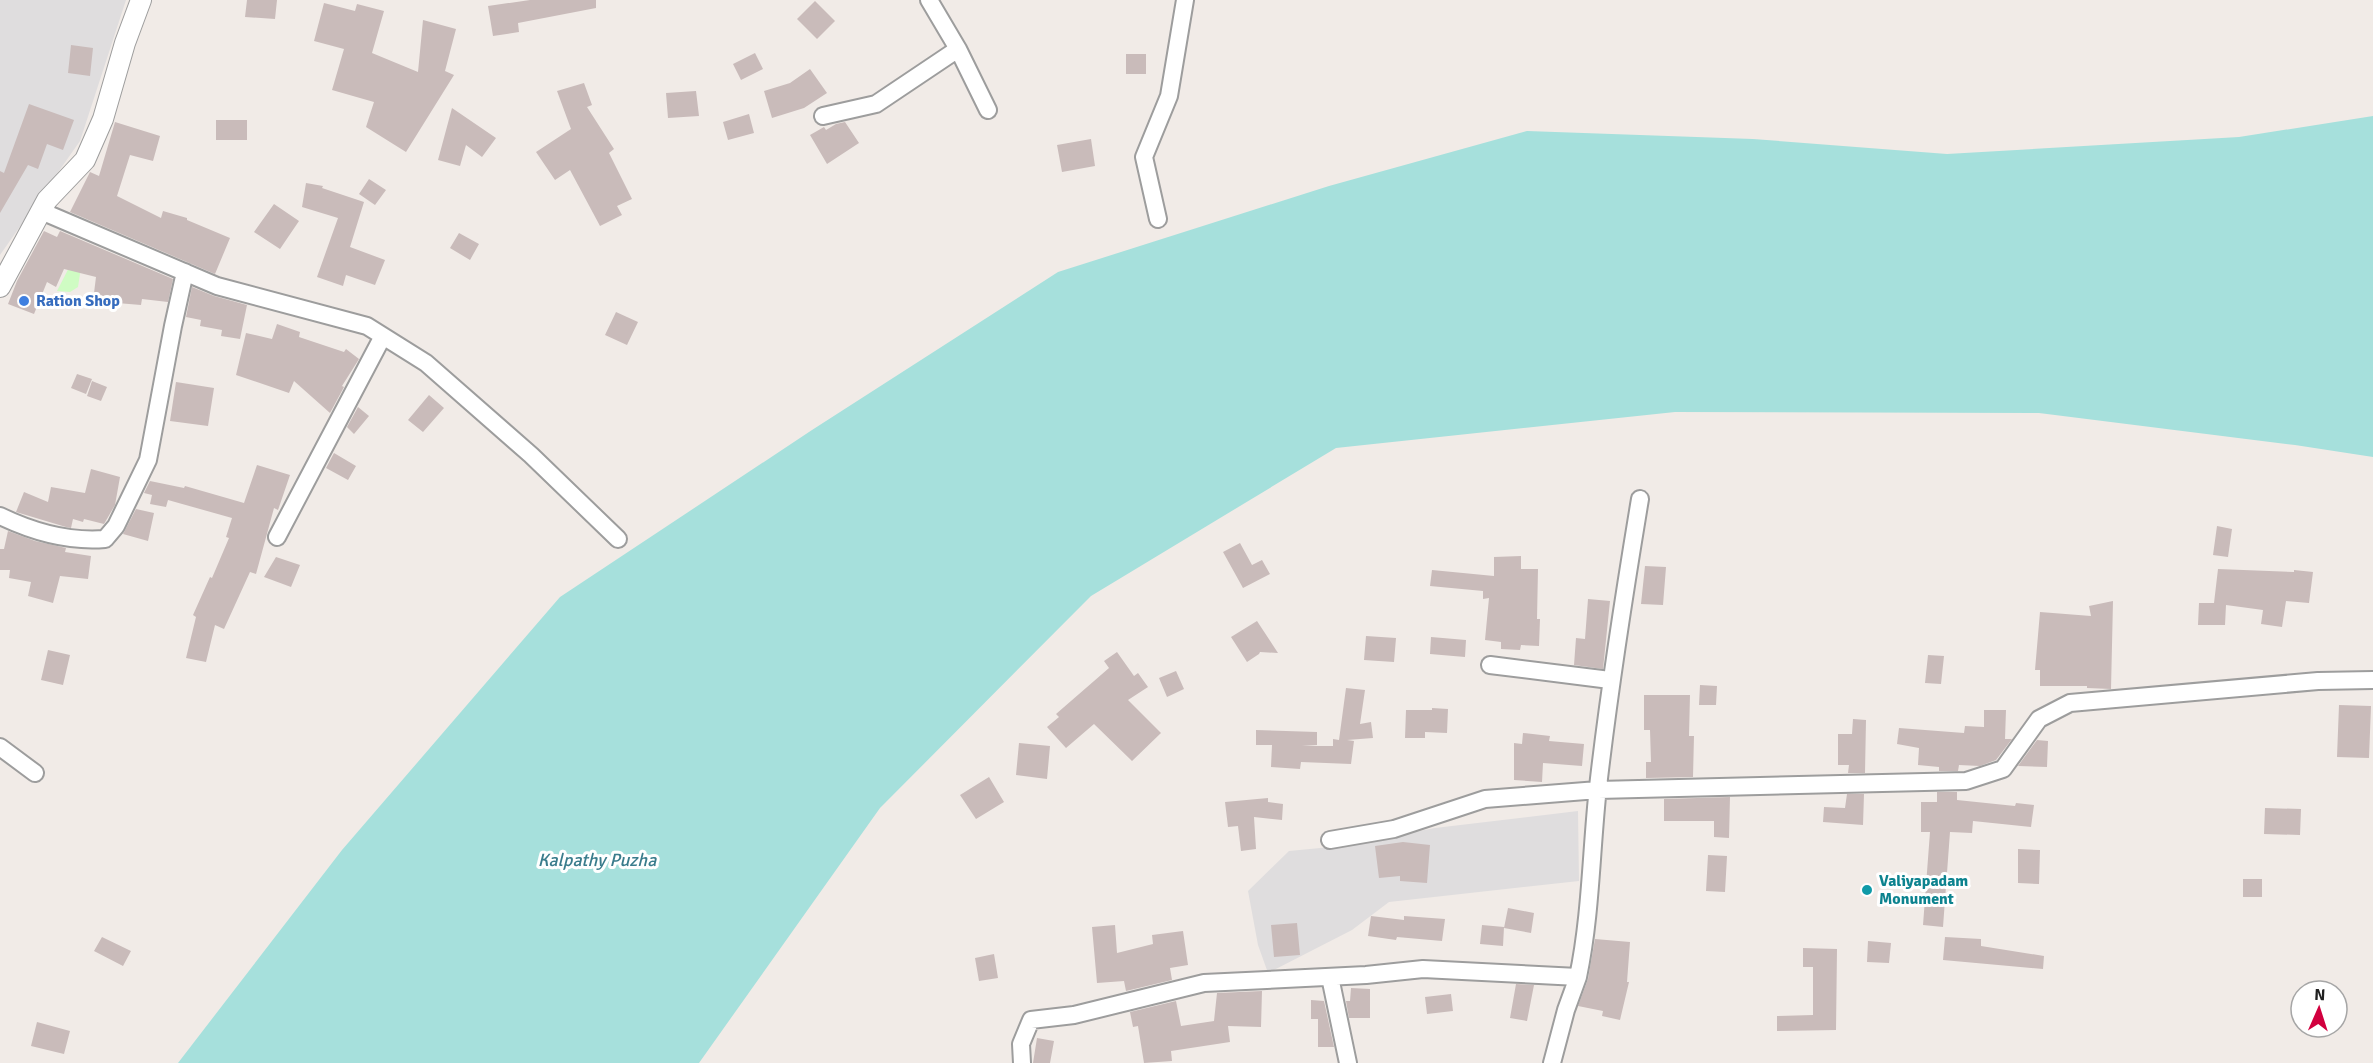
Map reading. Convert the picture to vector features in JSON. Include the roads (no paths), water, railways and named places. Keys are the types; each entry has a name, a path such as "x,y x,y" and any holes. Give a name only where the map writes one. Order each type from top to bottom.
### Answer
{"street":[{"path":"0,287 47,200 85,160 103,119 125,44 141,0"},
{"path":"929,0 958,49 988,110"},
{"path":"1158,219 1144,157 1169,96 1185,0"},
{"path":"823,116 876,104 958,49"},
{"path":"41,211 217,286 368,326 426,363 531,455 618,539"},
{"path":"0,516 55,536 79,541 105,539 116,526 148,460 172,326 185,272"},
{"path":"277,537 383,336"},
{"path":"1552,1063 1566,1010 1578,977 1585,941 1610,680 1640,499"},
{"path":"1490,665 1610,680"},
{"path":"1330,840 1394,829 1485,799 1598,790 1966,781 2003,769 2039,719 2070,703 2319,681 2373,680"},
{"path":"0,747 35,773"},
{"path":"1022,1063 1021,1044 1030,1020 1074,1015 1204,983 1330,977 1423,969 1578,977"},
{"path":"1330,977 1348,1063"}],"water":[{"name":"Kalpathy Puzha","path":"2373,116 2373,457 2039,413 1675,412 1336,448 1091,596 880,808 699,1063 178,1063 342,850 560,597 812,430 1058,272 1329,186 1527,131 1753,139 1947,154 2239,137"}],"place":[{"name":"Ration Shop","path":"24,301"},
{"name":"Valiyapadam Monument","path":"1867,890"}]}
